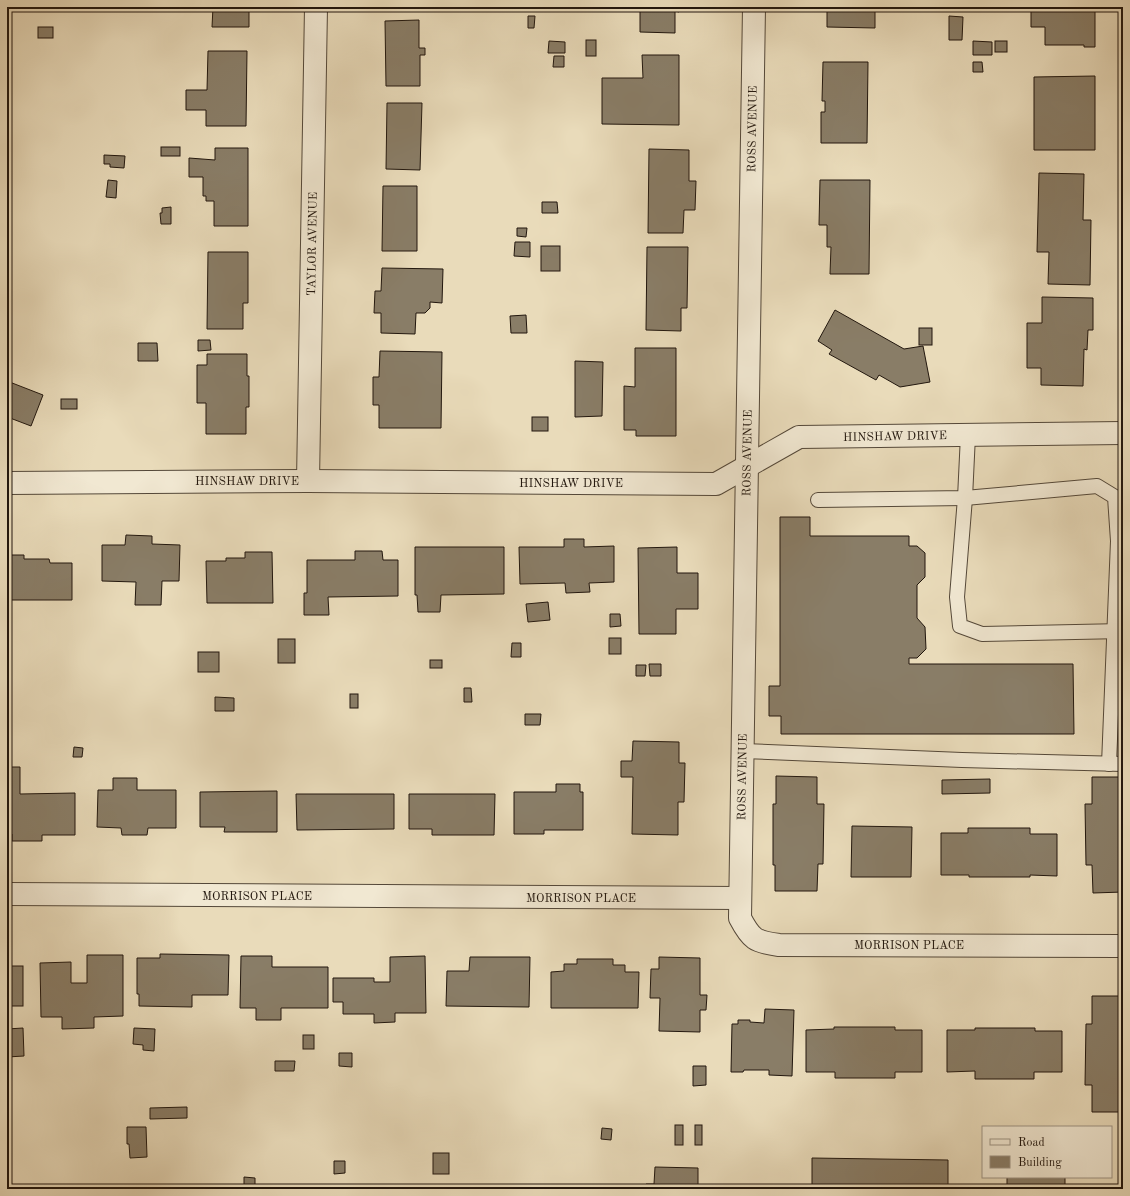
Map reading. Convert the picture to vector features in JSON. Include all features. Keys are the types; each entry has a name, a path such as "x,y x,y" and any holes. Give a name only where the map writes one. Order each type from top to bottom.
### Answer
{"street":[{"name":"TAYLOR AVENUE","path":"308,481 316,7"},
{"name":"ROSS AVENUE","path":"740,898 754,7"},
{"name":"HINSHAW DRIVE","path":"7,483 308,481 716,484 799,437 1123,433"},
{"name":"MORRISON PLACE","path":"7,894 740,898 740,918 748,934 762,943 779,945 1123,946"}],"lane":[{"path":"968,435 965,498 957,597 960,626 982,634 1119,631"},
{"path":"818,500 965,498 1097,486 1115,497 1118,541 1119,631 1109,764"},
{"path":"743,751 962,760 1123,764"}],"building":[{"path":"213,7 249,7 249,27 212,27"},
{"path":"640,7 679,7 679,12 675,11 675,33 640,32"},
{"path":"827,7 875,7 875,28 827,27"},
{"path":"1031,7 1095,7 1095,47 1084,47 1084,45 1045,45 1045,27 1031,27"},
{"path":"528,16 535,16 534,28 528,28"},
{"path":"949,16 963,17 962,40 949,40"},
{"path":"419,20 419,48 425,48 425,55 420,55 420,86 386,86 385,21"},
{"path":"38,27 53,27 53,38 38,38"},
{"path":"586,40 596,40 596,56 586,56"},
{"path":"549,41 565,42 565,53 548,53"},
{"path":"973,41 992,42 992,55 973,55"},
{"path":"995,41 1007,41 1007,52 995,52"},
{"path":"8,47 8,120 7,120"},
{"path":"208,51 247,51 246,126 206,126 206,110 186,110 186,90 207,90"},
{"path":"642,55 679,55 679,125 602,124 602,78 643,78"},
{"path":"554,56 564,56 564,67 553,67"},
{"path":"823,62 868,62 867,143 821,143 821,112 825,112 825,101 822,101"},
{"path":"973,62 982,62 983,72 973,72"},
{"path":"1095,76 1095,150 1034,150 1034,77"},
{"path":"387,103 422,103 420,170 386,169"},
{"path":"161,147 180,147 180,156 161,156"},
{"path":"215,148 248,148 248,226 214,226 214,201 206,201 206,196 203,196 203,177 189,177 189,158 215,160"},
{"path":"649,149 689,150 689,181 696,181 695,210 684,210 683,233 648,233"},
{"path":"104,155 125,156 124,168 110,167 110,164 104,164"},
{"path":"1039,173 1084,174 1083,220 1091,220 1090,285 1048,284 1049,252 1037,252"},
{"path":"108,180 117,181 116,198 106,197"},
{"path":"820,180 870,180 869,274 830,274 831,247 827,247 827,225 819,225"},
{"path":"383,186 417,186 417,251 382,251"},
{"path":"542,202 557,202 558,213 542,213"},
{"path":"171,207 171,224 161,224 160,213 162,213 162,208"},
{"path":"517,228 527,228 526,237 517,236"},
{"path":"515,242 530,242 530,257 514,256"},
{"path":"541,246 560,246 560,271 541,271"},
{"path":"647,247 688,247 687,308 681,308 681,331 646,330"},
{"path":"208,252 248,252 248,303 243,303 243,329 207,329"},
{"path":"382,268 443,269 442,303 430,302 430,308 425,313 416,313 415,334 381,333 381,313 374,313 375,291 381,291"},
{"path":"1042,297 1093,298 1093,330 1088,330 1087,350 1084,349 1083,386 1041,385 1041,368 1027,368 1027,323 1042,323"},
{"path":"835,310 904,349 923,346 930,382 900,387 879,375 876,380 829,354 832,350 818,341"},
{"path":"526,315 527,333 511,333 510,316"},
{"path":"919,328 932,328 932,345 919,345"},
{"path":"198,340 210,340 211,350 198,351"},
{"path":"138,343 157,343 158,361 138,361"},
{"path":"635,348 676,348 676,436 636,436 636,430 624,430 624,386 635,387"},
{"path":"380,351 442,352 441,428 379,428 379,405 373,405 373,377 379,377"},
{"path":"207,354 247,354 249,407 246,407 246,434 206,434 206,403 197,403 197,365 207,365"},
{"path":"575,361 603,362 602,416 575,417"},
{"path":"7,381 43,395 31,426 10,418 9,421 7,421"},
{"path":"61,399 77,399 77,409 61,409"},
{"path":"532,417 548,417 548,431 532,431"},
{"path":"780,517 810,517 810,536 909,536 909,546 917,546 925,553 925,577 917,585 917,618 925,627 926,649 917,658 909,658 909,664 1073,664 1074,734 781,734 781,716 769,716 769,686 780,686"},
{"path":"126,535 152,536 152,544 180,545 179,581 162,581 161,605 135,605 136,582 102,581 102,545 125,545"},
{"path":"564,539 584,539 584,547 614,546 614,582 589,583 590,592 566,593 565,583 520,584 519,547 564,547"},
{"path":"415,547 504,547 504,594 441,595 440,612 418,612 417,595 415,595"},
{"path":"677,547 677,573 698,573 698,609 676,609 676,634 639,634 638,548"},
{"path":"355,551 382,551 383,560 398,560 398,596 328,597 329,615 304,615 304,593 307,593 307,560 355,560"},
{"path":"245,552 272,552 273,603 207,603 206,561 226,561 226,558 245,558"},
{"path":"7,555 24,555 24,559 49,559 50,563 72,563 72,600 7,600"},
{"path":"548,602 550,620 528,622 526,604"},
{"path":"610,614 620,614 621,626 610,627"},
{"path":"609,638 621,638 621,654 609,654"},
{"path":"278,639 295,639 295,663 278,663"},
{"path":"512,643 521,643 521,657 511,657"},
{"path":"198,652 219,652 219,672 198,672"},
{"path":"430,660 442,660 442,668 430,668"},
{"path":"649,664 661,664 661,676 650,676"},
{"path":"636,665 646,665 645,676 636,676"},
{"path":"464,688 471,688 472,702 464,702"},
{"path":"350,694 358,694 358,708 350,708"},
{"path":"215,697 234,698 234,711 215,711"},
{"path":"525,714 541,714 540,725 525,725"},
{"path":"633,741 679,742 679,763 685,763 684,802 678,802 678,835 632,834 633,777 621,777 621,761 632,761"},
{"path":"74,747 83,748 82,757 73,757"},
{"path":"7,767 20,767 20,794 75,793 75,835 42,835 42,841 12,841 12,834 8,834 7,830"},
{"path":"776,776 817,777 817,804 824,804 823,864 818,864 817,891 775,891 775,865 773,865 773,804 776,804"},
{"path":"1092,777 1123,777 1123,892 1093,893 1092,865 1086,865 1085,804 1092,804"},
{"path":"113,778 137,778 137,790 176,790 176,828 148,828 147,835 122,835 121,828 97,827 98,790 113,790"},
{"path":"990,779 990,793 942,794 942,780"},
{"path":"556,784 580,784 580,792 583,792 583,830 544,830 544,834 514,834 514,792 556,792"},
{"path":"277,791 277,832 224,832 225,827 200,827 200,792"},
{"path":"296,794 394,794 394,829 297,830"},
{"path":"409,794 495,794 494,835 432,835 432,829 409,829"},
{"path":"852,826 912,827 911,877 851,877"},
{"path":"968,828 1030,828 1030,834 1057,834 1057,876 1030,875 1030,877 969,877 969,875 941,875 941,833 968,833"},
{"path":"160,954 229,955 228,995 192,995 192,1007 139,1006 139,994 137,994 137,958 160,958"},
{"path":"87,955 123,955 123,1016 94,1017 94,1028 62,1029 62,1017 41,1017 40,963 71,962 71,983 87,983"},
{"path":"241,956 272,956 272,967 328,967 328,1008 281,1008 281,1020 256,1020 256,1008 240,1008"},
{"path":"425,956 426,1013 395,1013 395,1022 374,1023 374,1014 343,1014 343,1002 333,1002 333,978 374,978 374,982 390,982 390,957"},
{"path":"470,957 530,957 529,1007 446,1006 447,971 469,971"},
{"path":"659,957 700,958 700,995 707,995 706,1010 700,1010 700,1032 659,1031 660,998 650,998 651,969 659,969"},
{"path":"577,959 613,959 613,965 625,965 625,972 639,972 638,1008 551,1008 551,972 564,971 564,964 577,964"},
{"path":"7,966 23,966 23,1006 7,1006"},
{"path":"1092,996 1123,996 1123,1112 1092,1112 1092,1085 1085,1085 1086,1024 1092,1024"},
{"path":"765,1009 794,1010 792,1076 769,1075 769,1070 744,1070 743,1072 731,1072 732,1024 738,1024 738,1020 750,1020 750,1022 764,1023"},
{"path":"834,1027 895,1027 895,1030 922,1030 922,1072 895,1072 895,1078 835,1078 835,1072 806,1072 806,1030 834,1029"},
{"path":"23,1028 24,1056 7,1057 7,1029"},
{"path":"134,1028 155,1029 154,1051 143,1050 143,1045 133,1044"},
{"path":"975,1028 1035,1028 1035,1031 1062,1031 1062,1072 1034,1072 1034,1079 975,1079 975,1071 947,1072 947,1030 975,1030"},
{"path":"303,1035 314,1035 314,1049 303,1049"},
{"path":"339,1053 352,1053 352,1067 339,1066"},
{"path":"275,1061 295,1061 294,1071 275,1071"},
{"path":"693,1066 706,1066 706,1085 693,1086"},
{"path":"187,1107 187,1118 150,1119 150,1108"},
{"path":"675,1125 683,1125 683,1145 675,1145"},
{"path":"695,1125 702,1125 702,1145 695,1145"},
{"path":"127,1127 146,1127 147,1157 130,1158 129,1144 127,1144"},
{"path":"602,1128 612,1129 611,1140 601,1139"},
{"path":"433,1153 449,1153 449,1174 433,1174"},
{"path":"812,1158 948,1160 948,1189 812,1189"},
{"path":"334,1161 345,1161 345,1173 334,1174"},
{"path":"655,1167 698,1168 698,1189 646,1189 646,1184 654,1184"},
{"path":"244,1177 255,1178 255,1189 244,1189"},
{"path":"1007,1178 1065,1178 1065,1189 1007,1189"},
{"path":"144,1186 210,1187 210,1189 144,1189"}]}
